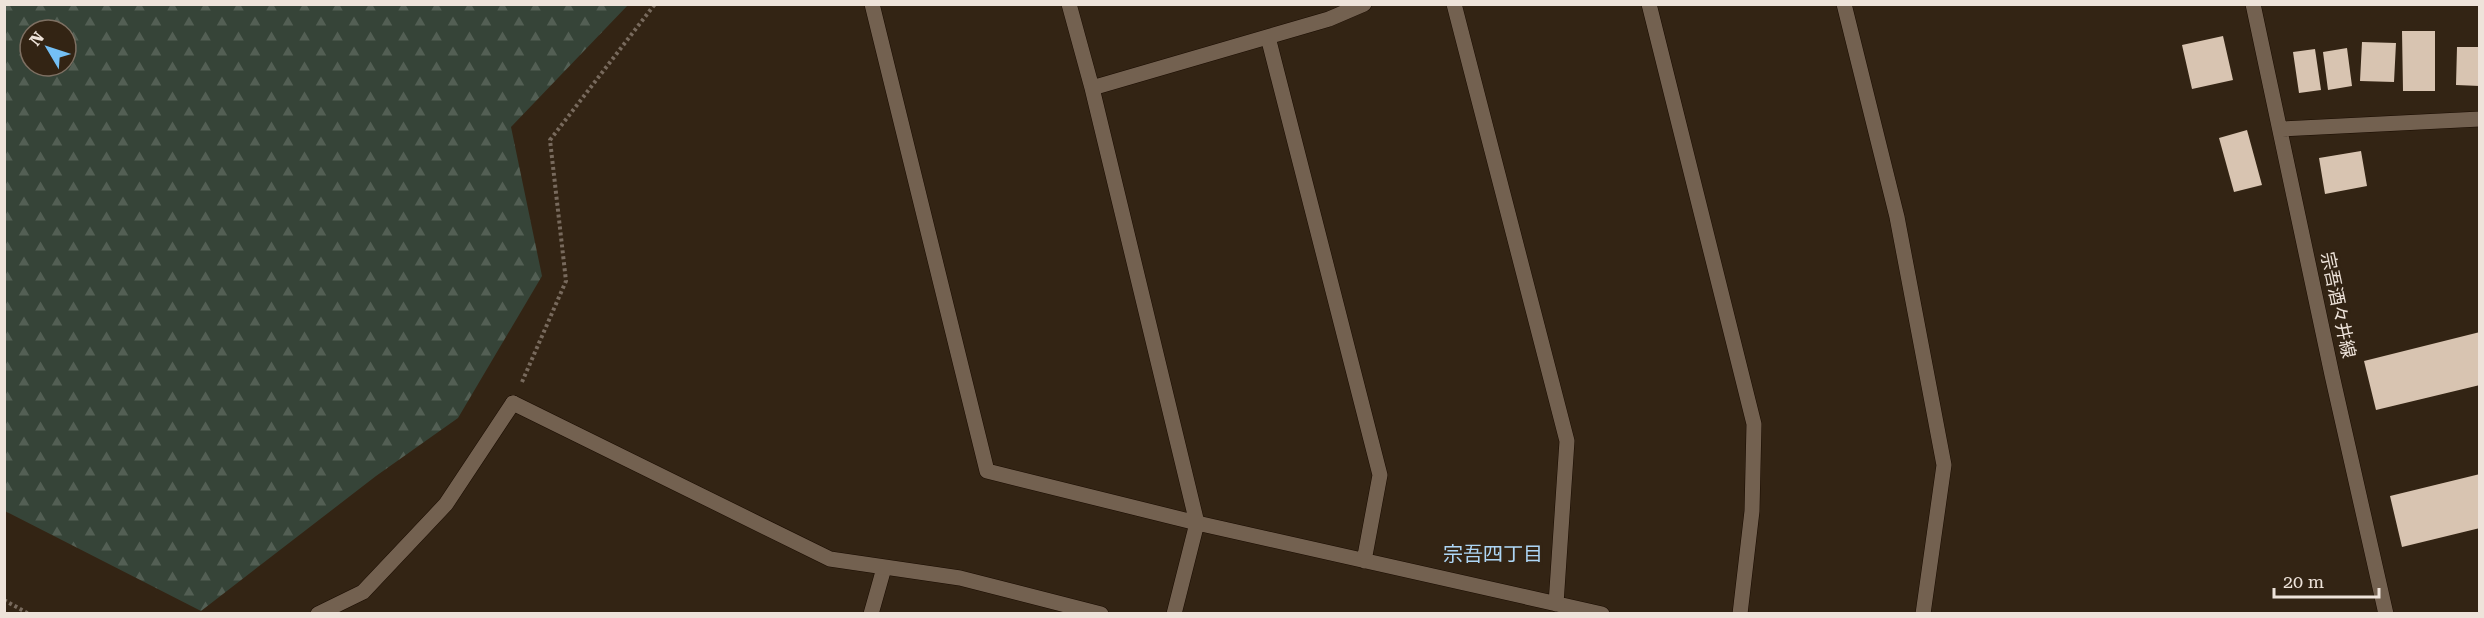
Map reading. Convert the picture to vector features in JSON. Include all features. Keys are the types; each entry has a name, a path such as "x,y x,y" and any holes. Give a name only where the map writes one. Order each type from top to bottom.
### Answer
{"street":[{"path":"872,4 987,471 1197,523 1602,614"},
{"path":"1069,4 1092,88 1197,523 1174,614"},
{"path":"1092,88 1268,37 1327,12 1365,4"},
{"path":"1454,4 1567,441 1556,603"},
{"path":"1649,4 1754,424 1752,511 1740,614"},
{"path":"1844,4 1897,217 1944,465 1923,614"},
{"name":"宗吾酒々井線","path":"2253,4 2282,129 2332,375 2386,614"},
{"path":"1268,37 1380,475 1364,561"},
{"path":"2282,129 2480,119"},
{"path":"318,614 363,592 446,504 513,403 830,559 960,578 1101,614"},
{"path":"871,614 884,568"}],"path":[{"path":"513,403 566,281 550,140 655,4"},
{"path":"4,600 29,614"}],"green space":[{"path":"4,5 628,5 511,127 542,276 458,418 376,476 201,611 5,511"}],"building":[{"path":"2402,31 2435,31 2435,91 2403,91"},
{"path":"2223,36 2233,80 2192,89 2182,45"},
{"path":"2362,42 2396,43 2394,82 2360,81"},
{"path":"2457,47 2480,47 2480,86 2456,85"},
{"path":"2347,48 2352,86 2328,90 2323,52"},
{"path":"2315,49 2321,90 2299,93 2293,52"},
{"path":"2247,130 2262,185 2234,192 2219,138"},
{"path":"2361,151 2367,186 2325,194 2319,158"},
{"path":"2480,332 2480,385 2376,410 2364,361"},
{"path":"2480,474 2480,528 2402,547 2390,496"}],"district":[{"name":"宗吾四丁目","path":"1493,554"}]}
